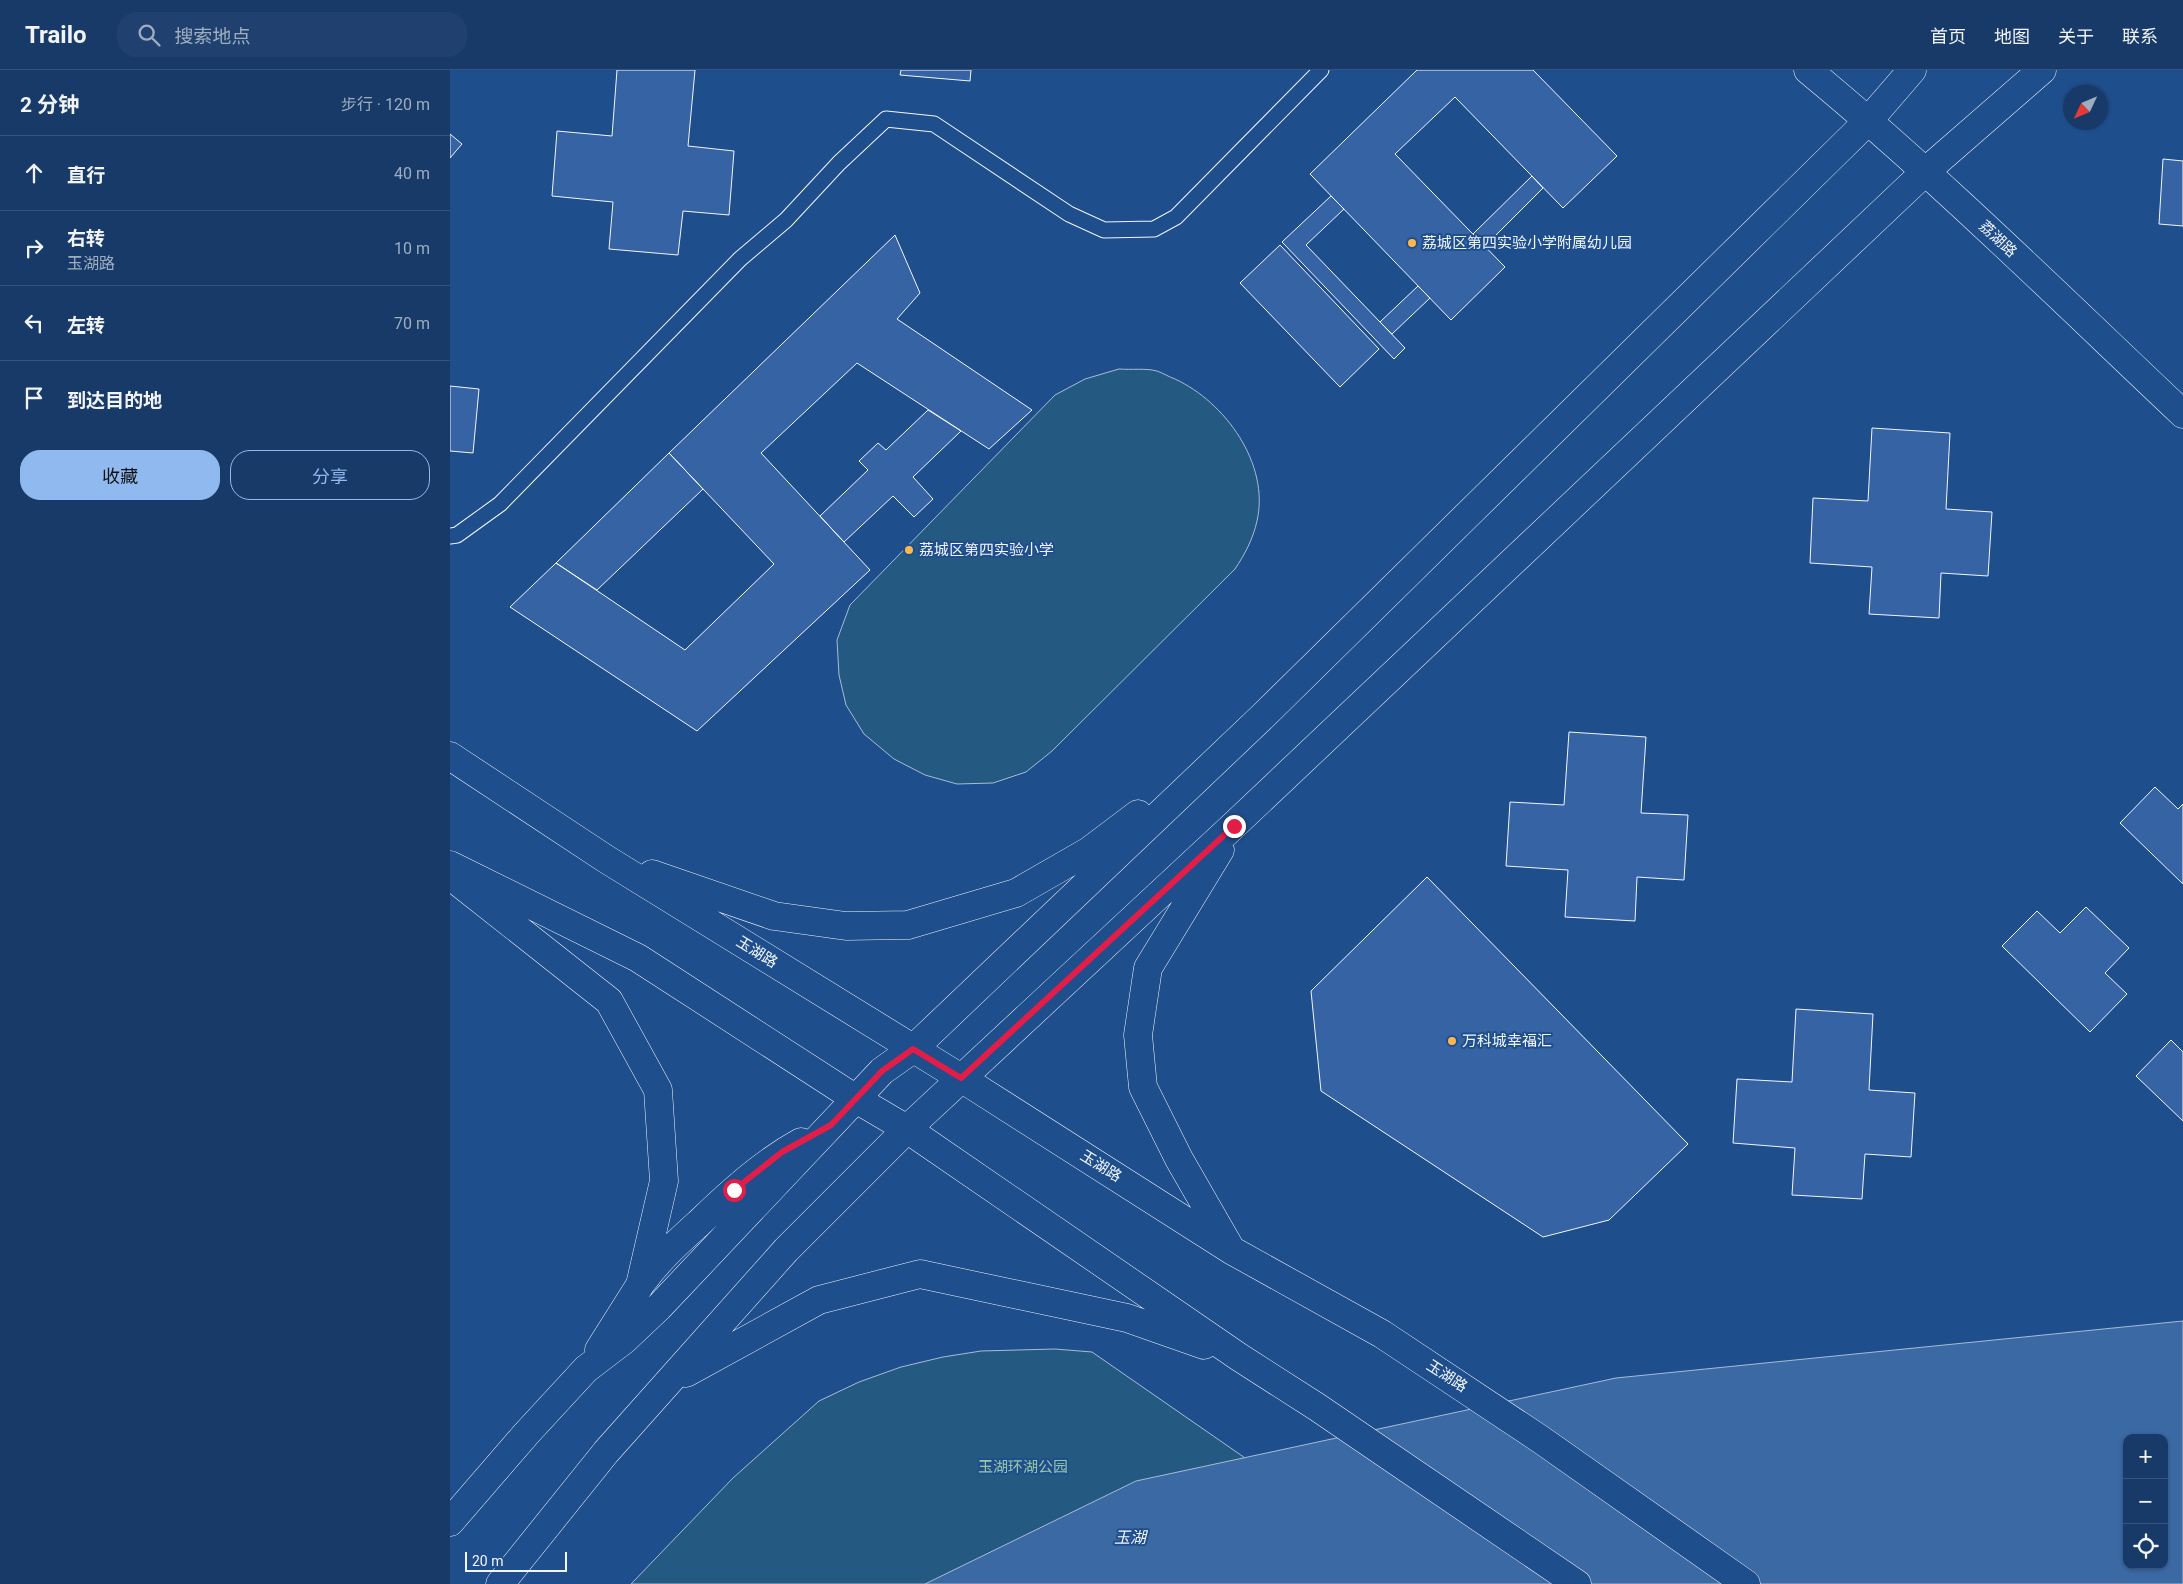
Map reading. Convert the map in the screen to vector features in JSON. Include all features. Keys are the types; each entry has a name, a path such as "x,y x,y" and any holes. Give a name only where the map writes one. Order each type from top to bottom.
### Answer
{"main road":[{"name":"荔湖路","path":"1808,70 1926,171 2183,414"},
{"path":"450,1522 526,1434 586,1370 624,1340 660,1307 882,1071 913,1049 1263,716 1868,120 1912,70"},
{"path":"500,1584 586,1476 667,1383 786,1250 907,1129 1234,826 1926,171 2042,70"},
{"path":"606,859 774,916 846,926 908,925 1016,893 1089,852 1263,716"},
{"name":"玉湖路","path":"450,756 606,859 961,1078 1231,1250 1382,1334 1540,1439 1746,1584"},
{"path":"1231,1250 1179,1159 1143,1087 1138,1035 1148,968 1234,826"},
{"path":"450,865 638,958 856,1099 907,1129 1239,1357 1317,1407 1577,1584"},
{"path":"450,876 609,1001 658,1090 664,1182 640,1284"},
{"path":"586,1370 640,1284 655,1265 734,1190 782,1152 831,1125"},
{"path":"667,1383 819,1300 920,1274 1127,1318 1239,1357"}],"lane":[{"path":"450,536 457,535 500,504 740,259 786,220 839,163 886,119 934,124 1069,214 1104,230 1154,229 1176,217 1321,70"}],"green space":[{"path":"1119,369 1157,371 1193,389 1211,403 1240,437 1250,457 1257,478 1259,499 1255,528 1242,558 1235,569 1052,751 1026,772 993,783 957,784 925,775 894,759 864,734 846,705 839,675 837,640 850,605 1055,395 1085,379"},
{"name":"玉湖环湖公园","path":"1055,1349 1092,1352 1427,1584 631,1584 733,1478 819,1401 859,1382 901,1367 943,1357 981,1351"}],"water":[{"name":"玉湖","path":"2183,1321 2183,1584 925,1584 1136,1481 1616,1378"}],"building":[{"path":"617,70 695,70 688,146 734,151 729,215 683,211 678,255 609,249 613,202 552,196 557,131 612,136"},
{"path":"901,70 971,70 970,81 900,75"},
{"path":"1417,70 1533,70 1617,156 1563,208 1455,97 1395,154 1505,267 1451,320 1310,174"},
{"path":"450,134 462,144 450,158"},
{"path":"2163,159 2183,161 2183,226 2159,224"},
{"path":"1532,176 1543,188 1485,246 1473,234"},
{"path":"1331,196 1344,209 1306,245 1405,348 1394,359 1282,242"},
{"path":"895,235 920,293 897,319 1032,410 989,449 857,363 761,453 870,570 697,731 510,607 556,563 685,650 774,564 669,453"},
{"path":"1280,245 1379,349 1340,387 1240,283"},
{"path":"1418,286 1430,298 1392,334 1380,322"},
{"path":"450,386 479,389 473,453 450,451"},
{"path":"928,410 961,431 913,477 933,499 914,517 893,496 844,542 820,516 868,470 859,461 878,443 886,450"},
{"path":"1872,428 1950,433 1946,509 1992,512 1988,576 1941,573 1939,618 1869,614 1872,567 1810,563 1813,498 1868,501"},
{"path":"669,453 703,489 597,590 556,563"},
{"path":"1569,732 1646,737 1641,813 1688,815 1684,880 1637,877 1635,921 1565,917 1568,870 1506,866 1510,802 1564,805"},
{"path":"2155,787 2178,809 2183,804 2183,884 2120,823"},
{"name":"万科城幸福汇","path":"1427,877 1688,1144 1609,1220 1543,1237 1321,1091 1311,991"},
{"path":"2086,907 2129,948 2105,973 2127,994 2090,1032 2002,946 2037,911 2060,933"},
{"path":"1796,1009 1873,1014 1869,1090 1915,1093 1911,1157 1865,1154 1862,1199 1792,1195 1795,1148 1733,1143 1737,1079 1792,1082"},
{"path":"2171,1040 2183,1052 2183,1121 2136,1076"}],"place":[{"name":"荔城区第四实验小学附属幼儿园","path":"1412,243"},
{"name":"荔城区第四实验小学","path":"909,550"},
{"name":"万科城幸福汇","path":"1452,1041"}],"route":[{"path":"734,1190 782,1152 831,1125 882,1071 913,1049 961,1078 1234,826"}]}
